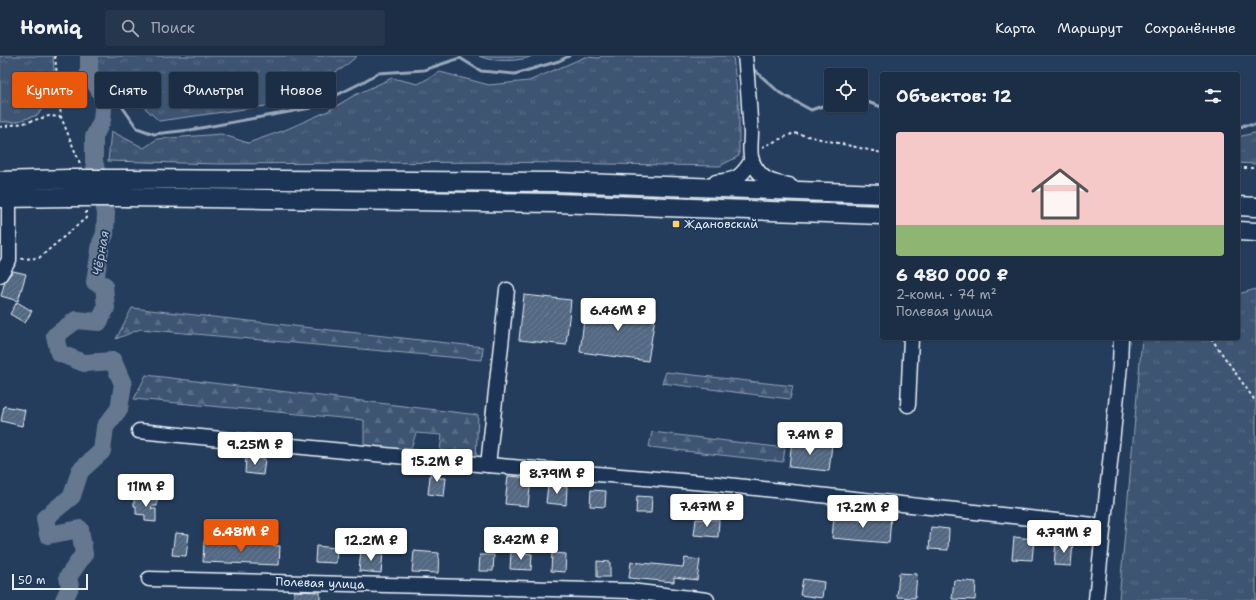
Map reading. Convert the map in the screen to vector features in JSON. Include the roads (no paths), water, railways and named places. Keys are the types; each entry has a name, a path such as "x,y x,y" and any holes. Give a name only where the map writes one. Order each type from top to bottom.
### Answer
{"main road":[{"path":"0,181 128,179 556,182 880,194"},
{"path":"5,198 128,197 556,203 880,215"},
{"path":"1240,206 1256,207"},
{"path":"1240,231 1256,232"}],"street":[{"path":"745,56 748,78 752,156 760,173 774,183 837,193"},
{"path":"673,187 732,180 745,171 752,156"},
{"path":"0,275 9,260 5,198"},
{"path":"488,465 507,290"},
{"path":"908,406 911,340"},
{"path":"1096,600 1120,365 1121,340"},
{"path":"139,431 488,465 718,484 1103,526"},
{"name":"Полевая улица","path":"149,579 630,592 707,600"}],"waterway":[{"name":"Чёрная","path":"64,600 70,587 68,577 84,554 80,529 48,535 45,518 72,496 80,471 102,451 105,427 119,409 123,384 113,361 84,363 59,353 55,336 76,320 99,322 106,308 104,285 95,282 101,243 105,234 106,213 94,161 94,137 102,120 104,98 89,72 89,56"},
{"path":"123,108 137,128 154,134 190,130 311,108 378,73 424,70 460,58 481,71 515,74 559,61 569,56"},
{"path":"751,67 780,93 811,110 824,105"},
{"path":"868,102 880,106"},
{"path":"1240,127 1245,125 1256,125"}],"place":[{"name":"Ждановский","path":"676,224"}]}
